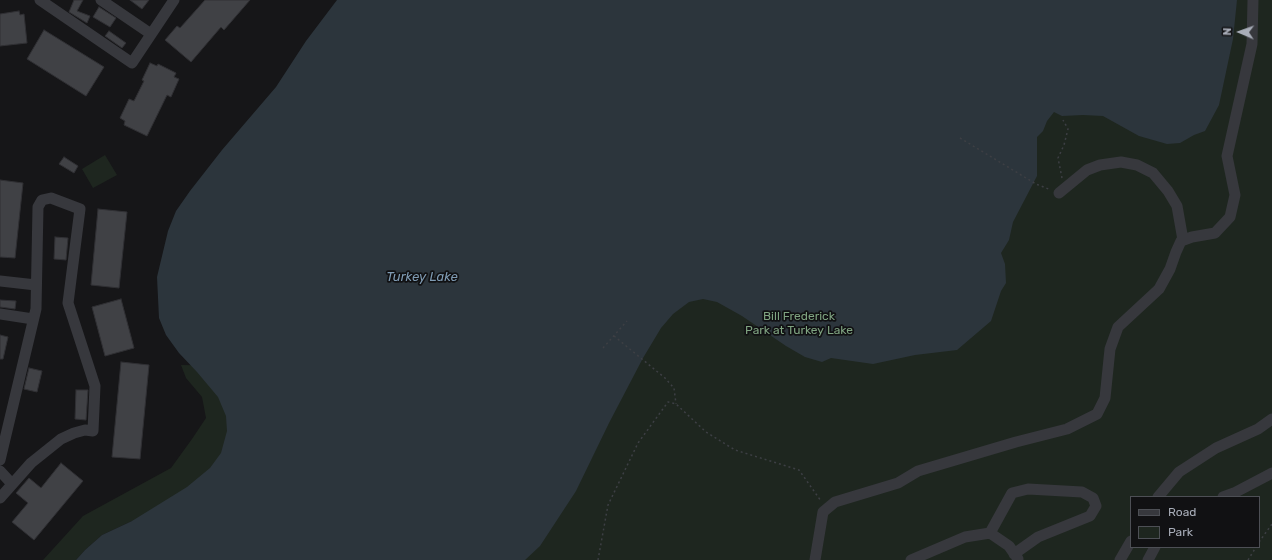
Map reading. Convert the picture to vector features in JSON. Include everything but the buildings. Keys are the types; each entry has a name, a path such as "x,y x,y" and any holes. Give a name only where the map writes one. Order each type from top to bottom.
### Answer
{"lane":[{"path":"40,0 132,63 174,0"},
{"path":"101,0 151,34"},
{"path":"814,560 823,512 835,502 898,483 918,471 1016,442 1067,429 1097,414 1105,398 1110,349 1118,327 1159,289 1170,269 1181,241 1192,237 1215,233 1230,217 1235,195 1227,156 1252,44 1253,0"},
{"path":"1059,193 1087,170 1100,165 1121,162 1137,165 1153,173 1168,190 1177,206 1183,240"},
{"path":"0,460 36,309 38,207 42,200 51,198 80,210 68,303 95,386 93,430 85,430 74,433 61,439 31,463 0,498"},
{"path":"0,281 36,286"},
{"path":"0,314 33,319"},
{"path":"1159,496 1179,472 1216,448 1258,429 1272,419"},
{"path":"0,472 12,484"},
{"path":"1226,496 1272,472"},
{"path":"911,560 965,537 990,533 1004,542 1016,558 1038,537 1090,516 1096,506 1092,498 1082,492 1028,489 1012,494 990,533"},
{"path":"1120,560 1130,543"},
{"path":"1148,560 1154,548"}],"path":[{"path":"960,138 1036,184 1059,193 1063,183 1058,158 1064,145 1068,129 1063,120"},
{"path":"603,348 627,321"},
{"path":"614,336 665,378 674,388 676,404"},
{"path":"598,560 608,505 638,443 668,402 676,404 706,432 734,450 799,470 827,509"},
{"path":"1260,541 1272,524"},
{"path":"1248,560 1255,548"}],"green space":[{"name":"Bill Frederick Park at Turkey Lake","path":"1149,0 1272,0 1272,560 176,560 132,521 102,535 76,560 43,560 83,516 171,468 192,439 206,418 202,397 186,378 181,365 561,372"},
{"path":"105,155 117,175 93,188 82,169"}],"water":[{"name":"Turkey Lake","path":"337,0 1237,0 1233,39 1219,105 1205,131 1180,143 1167,144 1139,136 1103,116 1062,116 1054,112 1047,121 1043,131 1037,137 1037,176 1013,222 1009,240 1001,253 1005,264 1006,283 1001,291 991,321 957,350 915,355 873,364 831,358 822,362 805,357 742,316 717,302 703,299 689,302 673,314 661,328 643,358 609,423 576,491 540,546 525,560 76,560 102,535 132,521 187,487 210,468 221,453 227,431 226,416 218,397 179,353 166,335 159,318 157,277 168,231 176,211 190,191 222,150 276,87 306,41"}]}
